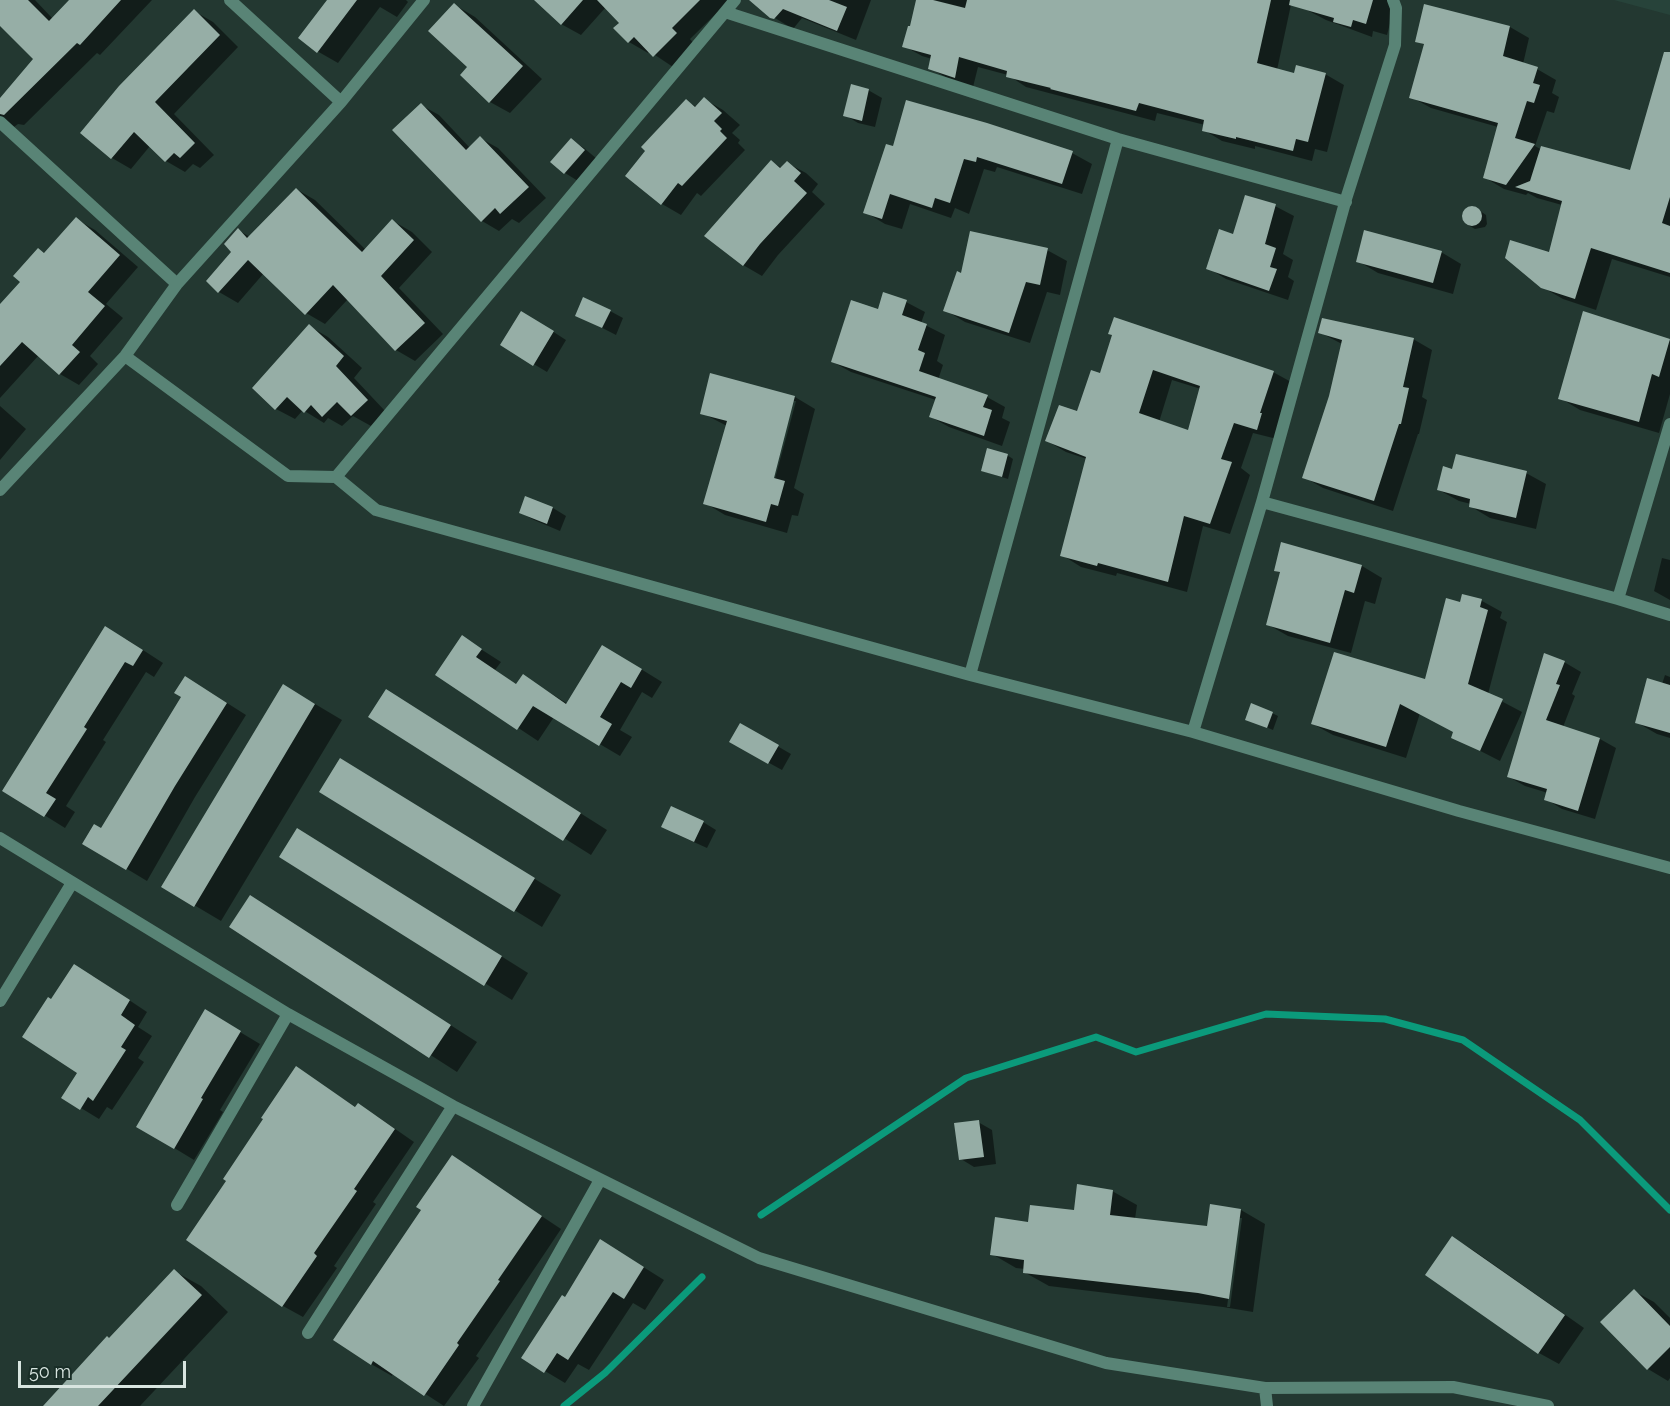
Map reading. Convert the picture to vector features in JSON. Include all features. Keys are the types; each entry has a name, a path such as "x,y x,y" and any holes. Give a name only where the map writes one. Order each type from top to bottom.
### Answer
{"street":[{"path":"230,0 341,102"},
{"path":"0,490 125,356 177,284 341,102 424,0"},
{"path":"336,477 735,0"},
{"path":"1193,732 1262,502 1346,202 1395,45 1396,8 1394,0"},
{"path":"725,12 1118,139 1346,202"},
{"path":"1,125 177,284"},
{"path":"970,675 1118,139"},
{"path":"125,356 288,476 336,477 376,510 970,675 1193,732 1459,811 1670,868"},
{"path":"1618,599 1670,424"},
{"path":"1262,502 1670,615"},
{"path":"0,838 288,1014 453,1106 759,1258 1106,1363 1265,1388 1453,1388 1548,1406"},
{"path":"0,1000 72,883"},
{"path":"177,1205 288,1014"},
{"path":"308,1333 453,1106"},
{"path":"472,1406 600,1179"},
{"path":"1265,1388 1267,1406"}],"shaded area":[{"path":"1614,0 1670,0 1670,15"}],"building":[{"path":"0,0 28,0 49,21 69,0 121,0 80,45 77,43 4,115 0,114 0,98 33,59 0,26"},
{"path":"327,0 357,0 317,53 298,38"},
{"path":"534,0 583,0 561,25"},
{"path":"597,0 700,0 672,28 677,33 653,57 634,37 628,43 613,28 619,23"},
{"path":"749,0 829,0 847,7 837,31 783,9 774,19 770,18"},
{"path":"916,0 933,0 965,8 967,0 1271,0 1257,63 1294,73 1296,65 1326,73 1308,142 1296,139 1293,151 1202,131 1204,120 1139,103 1136,111 1050,89 1006,77 1007,71 959,57 955,78 928,69 931,55 902,47"},
{"path":"1290,0 1373,0 1366,24 1353,20 1351,27 1333,22 1334,18 1289,5"},
{"path":"454,3 523,66 489,103 460,75 467,67 428,31"},
{"path":"1424,4 1510,26 1503,56 1538,67 1533,83 1540,85 1534,103 1527,101 1515,138 1535,144 1506,185 1483,178 1498,123 1409,98 1424,44 1415,42"},
{"path":"194,9 220,35 155,102 195,143 180,158 174,153 165,162 134,132 111,159 80,133 119,86"},
{"path":"1664,52 1670,52 1670,197 1662,223 1670,226 1670,273 1591,248 1575,299 1541,288 1505,258 1510,240 1549,252 1562,201 1515,187 1530,181 1541,146 1630,170"},
{"path":"851,84 869,89 862,121 843,116"},
{"path":"704,97 722,113 714,121 727,138 682,186 678,183 661,205 625,176 645,151 641,147 686,99 695,107"},
{"path":"906,100 1073,151 1062,184 977,157 976,162 964,159 950,203 935,198 932,208 890,194 882,219 863,213 886,144 893,146"},
{"path":"421,103 466,150 480,136 529,187 500,214 495,208 481,222 392,130"},
{"path":"571,138 585,150 564,174 550,162"},
{"path":"771,160 780,168 787,161 801,173 794,181 807,193 743,266 704,236"},
{"path":"296,188 362,252 392,219 414,240 381,276 425,323 395,351 333,285 305,315 248,260 218,293 206,281 231,252 224,244 238,228 247,238"},
{"path":"1245,195 1276,204 1265,244 1276,248 1270,267 1277,269 1269,291 1206,269 1219,229 1233,234"},
{"path":"1468,206 1476,206 1482,212 1482,220 1476,226 1468,226 1462,220 1462,212"},
{"path":"76,217 120,255 88,292 105,306 72,345 80,352 59,375 22,342 0,366 0,304 20,282 13,276 38,248 44,253"},
{"path":"1364,230 1442,251 1433,283 1356,262"},
{"path":"970,231 1048,248 1040,285 1026,282 1009,333 943,311 957,271 961,273"},
{"path":"883,292 907,300 902,315 927,324 918,350 925,353 919,371 988,395 983,407 992,410 984,436 929,417 936,397 831,362 851,300 878,309"},
{"path":"583,297 611,310 602,328 575,316"},
{"path":"521,311 554,331 533,366 500,345"},
{"path":"1583,311 1670,339 1659,377 1652,374 1639,422 1558,399"},
{"path":"1114,317 1274,371 1260,413 1262,413 1257,430 1234,423 1221,459 1232,462 1210,524 1184,516 1168,582 1098,563 1097,566 1060,556 1086,457 1045,441 1059,405 1077,411 1091,370 1100,373 1112,335 1108,334","holes":["1153,370 1200,386 1188,430 1139,413"]},
{"path":"1322,318 1414,338 1403,387 1409,388 1401,424 1399,424 1374,501 1302,478 1329,396 1342,340 1318,333"},
{"path":"309,324 344,356 336,366 368,400 351,416 337,402 322,417 311,405 304,413 287,397 275,410 252,388"},
{"path":"710,373 795,396 774,478 785,481 778,506 771,504 766,522 703,504 727,421 700,414"},
{"path":"987,448 1008,454 1002,477 981,471"},
{"path":"1456,454 1527,471 1516,518 1469,507 1470,499 1437,490 1443,466 1452,469"},
{"path":"525,496 553,507 547,524 519,513"},
{"path":"1281,542 1362,565 1354,593 1345,590 1330,643 1266,625 1280,572 1274,571"},
{"path":"1462,594 1482,599 1480,607 1488,610 1468,684 1503,699 1480,751 1451,738 1453,732 1400,704 1386,747 1311,724 1334,652 1425,679 1446,598 1460,602"},
{"path":"105,626 143,650 133,666 125,662 84,727 87,729 46,793 56,799 44,817 2,791"},
{"path":"462,635 482,649 476,657 516,684 523,674 566,704 602,645 642,669 631,688 621,682 600,717 612,724 599,746 533,706 517,730 435,675"},
{"path":"1544,653 1565,661 1556,684 1560,685 1546,720 1600,738 1578,811 1544,800 1547,789 1507,777"},
{"path":"185,676 227,703 126,870 82,844 94,824 101,828 181,697 174,693"},
{"path":"1647,678 1670,685 1670,733 1635,723"},
{"path":"283,684 315,704 194,907 161,887"},
{"path":"386,689 581,813 563,841 368,717"},
{"path":"1251,703 1273,712 1267,728 1245,720"},
{"path":"740,723 779,745 768,764 729,742"},
{"path":"340,758 535,878 514,912 319,792"},
{"path":"671,806 704,821 694,842 661,827"},
{"path":"297,828 502,956 484,986 279,857"},
{"path":"250,895 451,1025 429,1058 229,927"},
{"path":"74,964 130,1000 121,1015 135,1025 121,1047 126,1050 93,1101 88,1097 80,1110 61,1098 77,1073 22,1037 48,997 51,999"},
{"path":"205,1009 241,1031 174,1149 136,1127"},
{"path":"296,1066 355,1107 358,1103 395,1129 354,1189 357,1191 314,1253 317,1256 282,1307 186,1240 226,1181 223,1179"},
{"path":"979,1120 984,1157 959,1160 954,1123"},
{"path":"452,1155 542,1216 424,1396 373,1361 371,1365 333,1340 421,1210 416,1207"},
{"path":"1077,1184 1113,1190 1110,1215 1207,1226 1210,1204 1241,1209 1229,1299 1198,1293 1023,1273 1024,1260 990,1255 995,1217 1028,1222 1030,1205 1074,1210"},
{"path":"1452,1236 1565,1315 1538,1354 1425,1275"},
{"path":"600,1239 644,1267 624,1299 613,1292 568,1360 557,1353 544,1373 521,1358 562,1295 565,1297"},
{"path":"174,1269 202,1295 98,1406 43,1406 107,1336 109,1338"},
{"path":"1634,1289 1670,1326 1670,1347 1647,1370 1600,1322"}],"waterway":[{"path":"761,1215 966,1078 1096,1037 1136,1052 1266,1014 1385,1019 1463,1040 1580,1120 1670,1210"},
{"path":"564,1406 605,1373 702,1277"}]}
